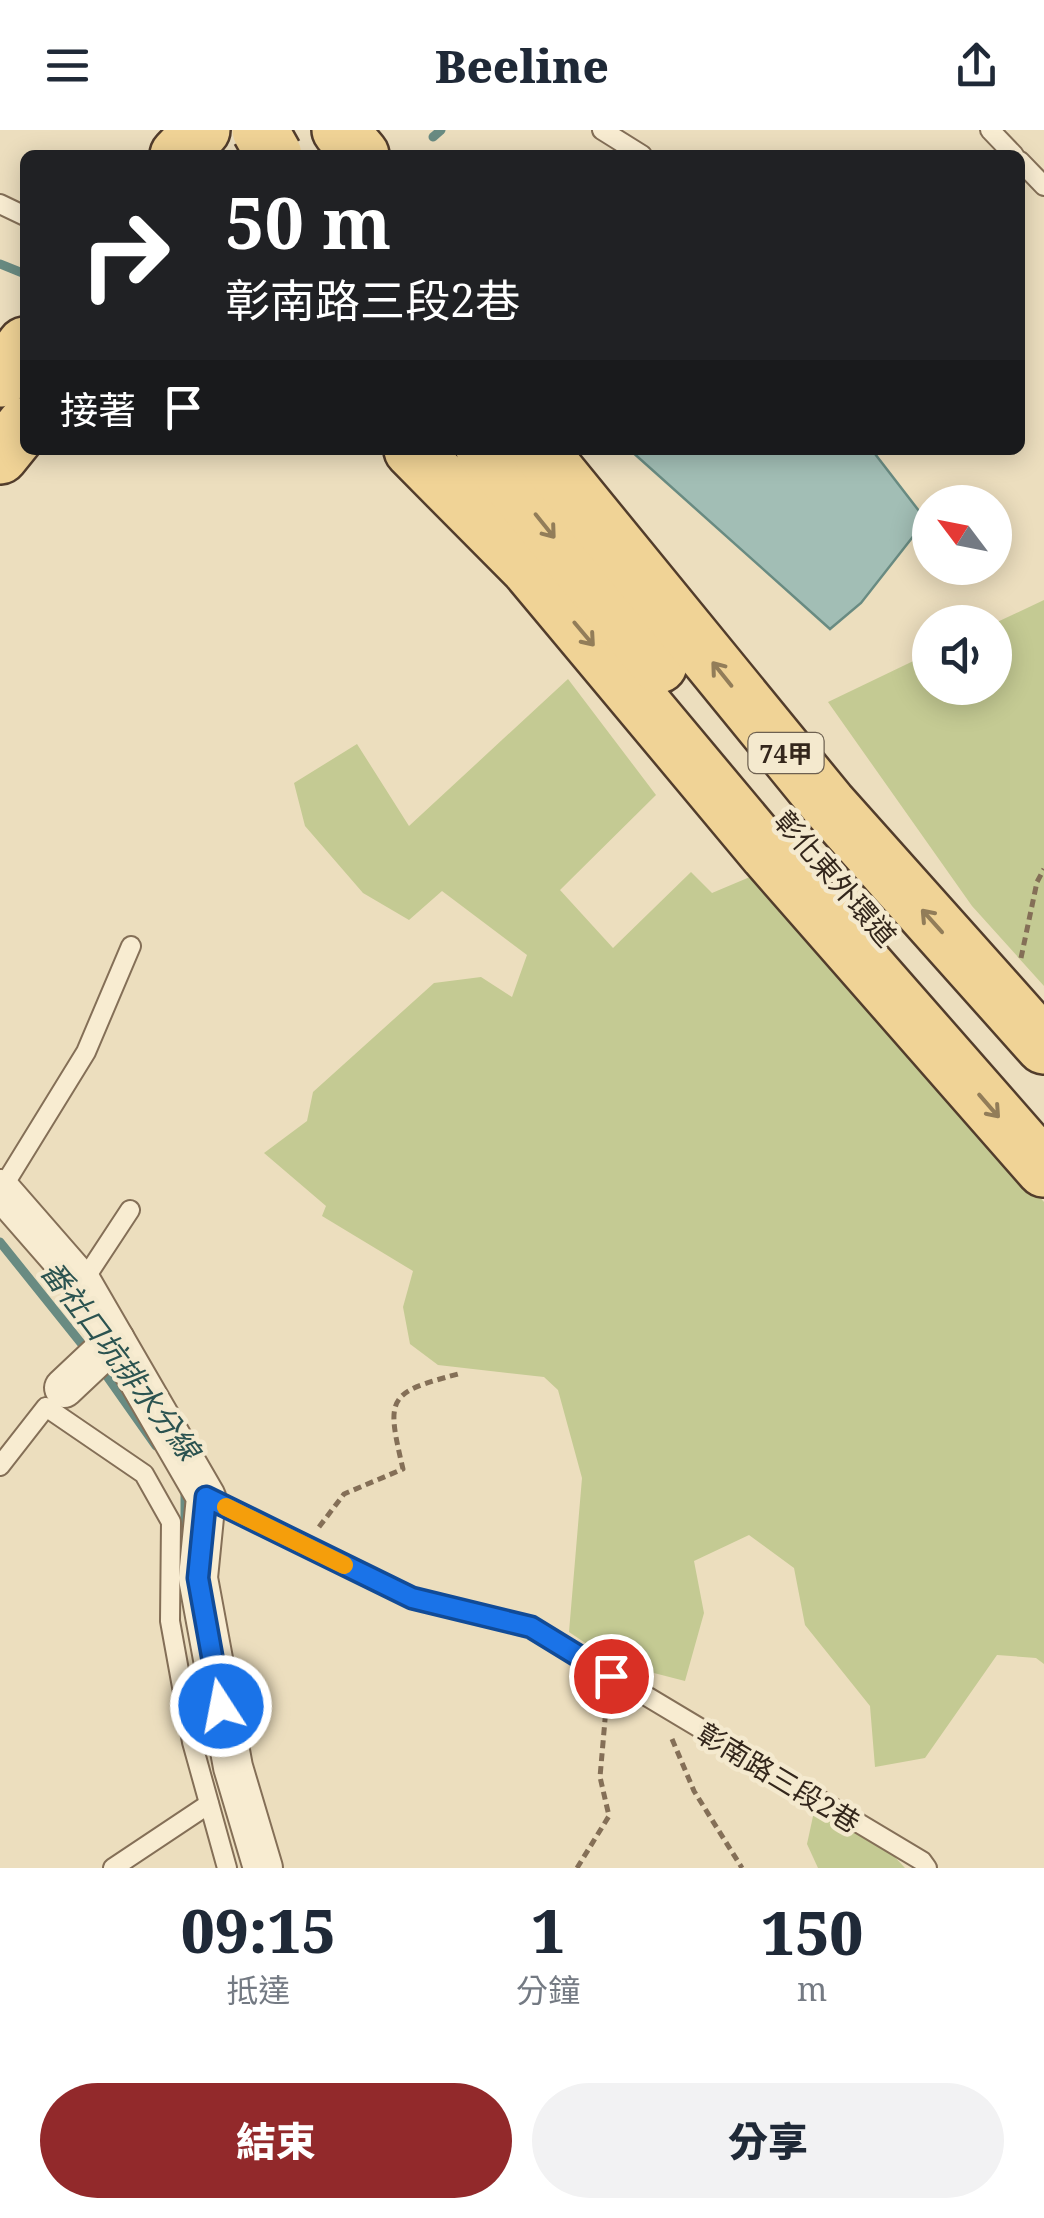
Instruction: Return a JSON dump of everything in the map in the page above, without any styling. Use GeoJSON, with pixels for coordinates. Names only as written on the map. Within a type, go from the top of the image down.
{"type":"FeatureCollection","features":[{"type":"Feature","properties":{"kind":"main road"},"geometry":{"type":"LineString","coordinates":[[268,150],[288,130]]}},
{"type":"Feature","properties":{"kind":"main road"},"geometry":{"type":"LineString","coordinates":[[340,130],[357,150]]}},
{"type":"Feature","properties":{"kind":"main road"},"geometry":{"type":"LineString","coordinates":[[0,378],[20,352]]}},
{"type":"Feature","properties":{"kind":"main road"},"geometry":{"type":"LineString","coordinates":[[0,456],[20,431]]}},
{"type":"Feature","properties":{"kind":"main road","name":"74甲"},"geometry":{"type":"LineString","coordinates":[[417,455],[529,568],[768,854],[1044,1169]]}},
{"type":"Feature","properties":{"kind":"main road","name":"彰化東外環道"},"geometry":{"type":"LineString","coordinates":[[488,455],[796,833],[1044,1114]]}},
{"type":"Feature","properties":{"kind":"main road","name":"彰化東外環道"},"geometry":{"type":"LineString","coordinates":[[574,455],[828,804],[1044,1046]]}},
{"type":"Feature","properties":{"kind":"main road","name":"74甲"},"geometry":{"type":"LineString","coordinates":[[575,455],[1032,981]]}},
{"type":"Feature","properties":{"kind":"street"},"geometry":{"type":"LineString","coordinates":[[1,1190],[82,1283],[206,1497],[198,1578],[233,1767],[263,1868]]}},
{"type":"Feature","properties":{"kind":"street"},"geometry":{"type":"LineString","coordinates":[[55,1397],[115,1340]]}},
{"type":"Feature","properties":{"kind":"lane"},"geometry":{"type":"LineString","coordinates":[[602,130],[634,150]]}},
{"type":"Feature","properties":{"kind":"lane"},"geometry":{"type":"LineString","coordinates":[[990,130],[1009,150]]}},
{"type":"Feature","properties":{"kind":"lane"},"geometry":{"type":"LineString","coordinates":[[1025,166],[1044,186]]}},
{"type":"Feature","properties":{"kind":"lane"},"geometry":{"type":"LineString","coordinates":[[1,1190],[86,1052],[132,946]]}},
{"type":"Feature","properties":{"kind":"lane"},"geometry":{"type":"LineString","coordinates":[[82,1283],[130,1210]]}},
{"type":"Feature","properties":{"kind":"lane"},"geometry":{"type":"LineString","coordinates":[[0,1466],[55,1397],[144,1474],[171,1522],[170,1622],[192,1742],[227,1868]]}},
{"type":"Feature","properties":{"kind":"lane","name":"彰南路三段2巷"},"geometry":{"type":"LineString","coordinates":[[206,1497],[412,1598],[531,1627],[922,1861],[926,1868]]}},
{"type":"Feature","properties":{"kind":"lane"},"geometry":{"type":"LineString","coordinates":[[113,1868],[210,1804]]}},
{"type":"Feature","properties":{"kind":"path"},"geometry":{"type":"LineString","coordinates":[[1032,981],[1038,882],[1044,869]]}},
{"type":"Feature","properties":{"kind":"path"},"geometry":{"type":"LineString","coordinates":[[306,1546],[344,1494],[403,1468],[395,1435],[394,1406],[404,1391],[458,1374]]}},
{"type":"Feature","properties":{"kind":"path"},"geometry":{"type":"LineString","coordinates":[[577,1868],[610,1816],[600,1777],[602,1728],[611,1676]]}},
{"type":"Feature","properties":{"kind":"path"},"geometry":{"type":"LineString","coordinates":[[670,1712],[668,1730],[694,1790],[742,1868]]}},
{"type":"Feature","properties":{"kind":"green space"},"geometry":{"type":"Polygon","coordinates":[[[1044,600],[1044,986],[972,906],[828,702],[912,662],[912,705],[1012,705],[1012,615],[1044,600]]]}},
{"type":"Feature","properties":{"kind":"green space"},"geometry":{"type":"Polygon","coordinates":[[[568,679],[656,795],[560,890],[613,948],[691,872],[712,893],[757,874],[1044,1202],[1044,1664],[1036,1658],[997,1655],[925,1758],[875,1767],[870,1706],[805,1625],[794,1568],[749,1535],[694,1561],[704,1613],[685,1681],[615,1663],[569,1632],[582,1478],[558,1390],[544,1377],[438,1365],[410,1344],[403,1307],[413,1271],[322,1216],[326,1206],[264,1153],[307,1121],[313,1092],[434,983],[481,977],[512,997],[527,955],[442,891],[409,920],[363,893],[305,826],[294,783],[357,744],[409,826],[568,679]]]}},
{"type":"Feature","properties":{"kind":"green space"},"geometry":{"type":"Polygon","coordinates":[[[815,1807],[892,1854],[905,1868],[818,1868],[807,1844],[815,1807]]]}},
{"type":"Feature","properties":{"kind":"water"},"geometry":{"type":"Polygon","coordinates":[[[636,455],[876,455],[912,502],[912,538],[861,603],[830,629],[636,455]]]}},
{"type":"Feature","properties":{"kind":"waterway"},"geometry":{"type":"LineString","coordinates":[[433,137],[441,130]]}},
{"type":"Feature","properties":{"kind":"waterway"},"geometry":{"type":"LineString","coordinates":[[0,264],[20,272]]}},
{"type":"Feature","properties":{"kind":"waterway","name":"番社口坑排水分線"},"geometry":{"type":"LineString","coordinates":[[0,1242],[89,1353]]}},
{"type":"Feature","properties":{"kind":"waterway","name":"番社口坑排水分線"},"geometry":{"type":"LineString","coordinates":[[99,1365],[156,1446]]}},
{"type":"Feature","properties":{"kind":"waterway","name":"番社口坑排水分線"},"geometry":{"type":"LineString","coordinates":[[185,1488],[185,1527]]}},
{"type":"Feature","properties":{"kind":"slow traffic"},"geometry":{"type":"LineString","coordinates":[[226,1507],[344,1565]]}},
{"type":"Feature","properties":{"kind":"route"},"geometry":{"type":"LineString","coordinates":[[221,1706],[198,1578],[206,1497],[412,1598],[531,1627],[611,1676]]}}]}
